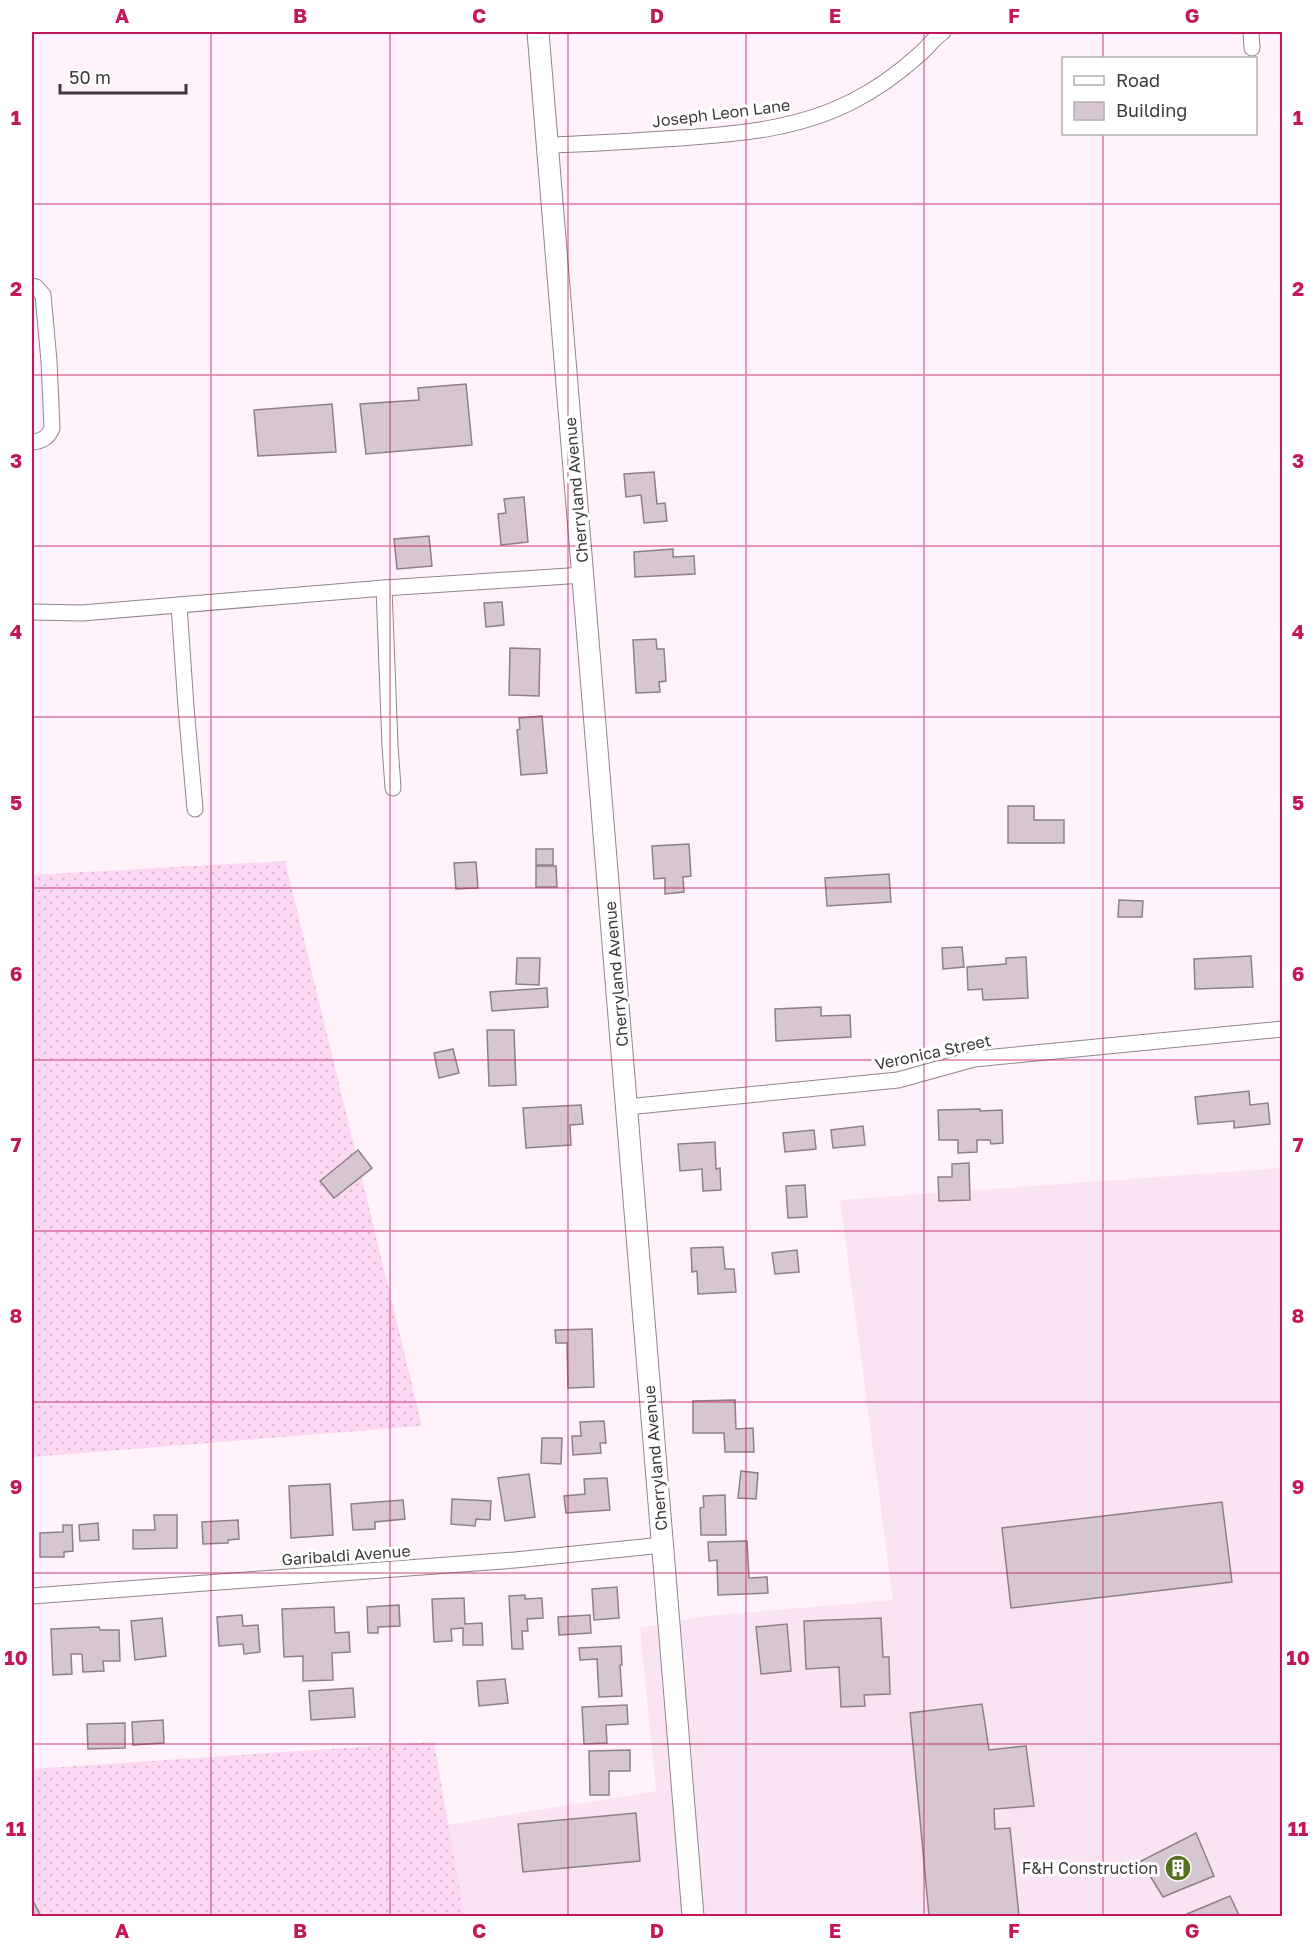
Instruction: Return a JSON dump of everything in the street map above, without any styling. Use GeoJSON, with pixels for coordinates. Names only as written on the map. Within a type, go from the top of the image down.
{"type":"FeatureCollection","features":[{"type":"Feature","properties":{"kind":"street","name":"Cherryland Avenue"},"geometry":{"type":"LineString","coordinates":[[538,32],[693,1917]]}},
{"type":"Feature","properties":{"kind":"street"},"geometry":{"type":"LineString","coordinates":[[1251,32],[1252,48]]}},
{"type":"Feature","properties":{"kind":"street","name":"Joseph Leon Lane"},"geometry":{"type":"LineString","coordinates":[[547,145],[606,144],[718,135],[779,127],[816,118],[853,101],[889,79],[921,53],[935,34]]}},
{"type":"Feature","properties":{"kind":"street"},"geometry":{"type":"LineString","coordinates":[[32,286],[43,295],[52,428],[49,435],[32,442]]}},
{"type":"Feature","properties":{"kind":"street"},"geometry":{"type":"LineString","coordinates":[[32,612],[82,613],[384,588],[583,575]]}},
{"type":"Feature","properties":{"kind":"street"},"geometry":{"type":"LineString","coordinates":[[384,588],[393,788]]}},
{"type":"Feature","properties":{"kind":"street"},"geometry":{"type":"LineString","coordinates":[[179,605],[195,809]]}},
{"type":"Feature","properties":{"kind":"street","name":"Veronica Street"},"geometry":{"type":"LineString","coordinates":[[627,1107],[898,1080],[974,1059],[1015,1054],[1282,1029]]}},
{"type":"Feature","properties":{"kind":"street","name":"Garibaldi Avenue"},"geometry":{"type":"LineString","coordinates":[[32,1596],[515,1560],[663,1545]]}},
{"type":"Feature","properties":{"kind":"shaded area"},"geometry":{"type":"Polygon","coordinates":[[[285,861],[422,1426],[32,1457],[32,875],[285,861]]]}},
{"type":"Feature","properties":{"kind":"shaded area"},"geometry":{"type":"Polygon","coordinates":[[[1282,1168],[1282,1916],[464,1916],[447,1825],[656,1791],[640,1628],[707,1616],[893,1600],[840,1200],[1282,1168]]]}},
{"type":"Feature","properties":{"kind":"shaded area"},"geometry":{"type":"Polygon","coordinates":[[[434,1742],[464,1916],[32,1916],[32,1769],[434,1742]]]}},
{"type":"Feature","properties":{"kind":"building"},"geometry":{"type":"Polygon","coordinates":[[[466,384],[472,445],[366,454],[360,404],[419,400],[418,388],[466,384]]]}},
{"type":"Feature","properties":{"kind":"building"},"geometry":{"type":"Polygon","coordinates":[[[332,404],[336,452],[258,456],[254,410],[332,404]]]}},
{"type":"Feature","properties":{"kind":"building"},"geometry":{"type":"Polygon","coordinates":[[[654,472],[657,504],[665,503],[667,521],[644,523],[641,495],[626,497],[624,474],[654,472]]]}},
{"type":"Feature","properties":{"kind":"building"},"geometry":{"type":"Polygon","coordinates":[[[524,497],[528,542],[501,545],[498,514],[506,513],[504,499],[524,497]]]}},
{"type":"Feature","properties":{"kind":"building"},"geometry":{"type":"Polygon","coordinates":[[[429,536],[432,566],[397,569],[394,539],[429,536]]]}},
{"type":"Feature","properties":{"kind":"building"},"geometry":{"type":"Polygon","coordinates":[[[673,549],[673,557],[694,556],[695,574],[635,577],[634,552],[673,549]]]}},
{"type":"Feature","properties":{"kind":"building"},"geometry":{"type":"Polygon","coordinates":[[[502,602],[504,625],[486,627],[484,603],[502,602]]]}},
{"type":"Feature","properties":{"kind":"building"},"geometry":{"type":"Polygon","coordinates":[[[656,639],[657,649],[664,649],[666,681],[659,682],[660,692],[636,693],[633,640],[656,639]]]}},
{"type":"Feature","properties":{"kind":"building"},"geometry":{"type":"Polygon","coordinates":[[[510,648],[540,649],[539,696],[509,695],[510,648]]]}},
{"type":"Feature","properties":{"kind":"building"},"geometry":{"type":"Polygon","coordinates":[[[542,716],[547,773],[521,775],[517,730],[520,729],[519,718],[542,716]]]}},
{"type":"Feature","properties":{"kind":"building"},"geometry":{"type":"Polygon","coordinates":[[[1008,806],[1034,806],[1034,820],[1064,820],[1064,843],[1008,843],[1008,806]]]}},
{"type":"Feature","properties":{"kind":"building"},"geometry":{"type":"Polygon","coordinates":[[[689,844],[691,876],[683,877],[684,892],[665,894],[665,878],[654,879],[652,846],[689,844]]]}},
{"type":"Feature","properties":{"kind":"building"},"geometry":{"type":"Polygon","coordinates":[[[536,849],[553,849],[553,865],[536,865],[536,849]]]}},
{"type":"Feature","properties":{"kind":"building"},"geometry":{"type":"Polygon","coordinates":[[[476,862],[478,888],[456,889],[454,863],[476,862]]]}},
{"type":"Feature","properties":{"kind":"building"},"geometry":{"type":"Polygon","coordinates":[[[536,866],[556,866],[557,887],[536,887],[536,866]]]}},
{"type":"Feature","properties":{"kind":"building"},"geometry":{"type":"Polygon","coordinates":[[[889,874],[891,902],[827,906],[825,878],[889,874]]]}},
{"type":"Feature","properties":{"kind":"building"},"geometry":{"type":"Polygon","coordinates":[[[1119,900],[1143,901],[1142,917],[1118,917],[1119,900]]]}},
{"type":"Feature","properties":{"kind":"building"},"geometry":{"type":"Polygon","coordinates":[[[962,947],[964,967],[943,969],[942,948],[962,947]]]}},
{"type":"Feature","properties":{"kind":"building"},"geometry":{"type":"Polygon","coordinates":[[[1251,956],[1253,987],[1195,989],[1194,959],[1251,956]]]}},
{"type":"Feature","properties":{"kind":"building"},"geometry":{"type":"Polygon","coordinates":[[[1026,957],[1028,998],[983,1000],[982,989],[968,990],[967,967],[1006,964],[1006,958],[1026,957]]]}},
{"type":"Feature","properties":{"kind":"building"},"geometry":{"type":"Polygon","coordinates":[[[517,958],[540,958],[539,985],[516,984],[517,958]]]}},
{"type":"Feature","properties":{"kind":"building"},"geometry":{"type":"Polygon","coordinates":[[[547,988],[548,1007],[492,1011],[490,992],[547,988]]]}},
{"type":"Feature","properties":{"kind":"building"},"geometry":{"type":"Polygon","coordinates":[[[821,1007],[821,1016],[850,1015],[851,1037],[776,1041],[775,1009],[821,1007]]]}},
{"type":"Feature","properties":{"kind":"building"},"geometry":{"type":"Polygon","coordinates":[[[487,1030],[514,1030],[516,1085],[489,1086],[487,1030]]]}},
{"type":"Feature","properties":{"kind":"building"},"geometry":{"type":"Polygon","coordinates":[[[453,1049],[459,1073],[439,1078],[434,1053],[453,1049]]]}},
{"type":"Feature","properties":{"kind":"building"},"geometry":{"type":"Polygon","coordinates":[[[1249,1091],[1250,1105],[1268,1103],[1270,1124],[1234,1128],[1234,1121],[1198,1124],[1195,1097],[1249,1091]]]}},
{"type":"Feature","properties":{"kind":"building"},"geometry":{"type":"Polygon","coordinates":[[[581,1105],[583,1124],[570,1125],[571,1145],[526,1148],[523,1108],[581,1105]]]}},
{"type":"Feature","properties":{"kind":"building"},"geometry":{"type":"Polygon","coordinates":[[[980,1109],[980,1111],[1002,1110],[1003,1143],[991,1144],[990,1140],[977,1140],[977,1152],[958,1153],[958,1140],[939,1140],[938,1110],[980,1109]]]}},
{"type":"Feature","properties":{"kind":"building"},"geometry":{"type":"Polygon","coordinates":[[[863,1126],[865,1145],[833,1148],[831,1130],[863,1126]]]}},
{"type":"Feature","properties":{"kind":"building"},"geometry":{"type":"Polygon","coordinates":[[[814,1130],[816,1149],[785,1152],[783,1133],[814,1130]]]}},
{"type":"Feature","properties":{"kind":"building"},"geometry":{"type":"Polygon","coordinates":[[[715,1142],[716,1169],[720,1168],[721,1190],[703,1191],[702,1169],[680,1171],[678,1144],[715,1142]]]}},
{"type":"Feature","properties":{"kind":"building"},"geometry":{"type":"Polygon","coordinates":[[[358,1150],[372,1168],[334,1198],[320,1181],[358,1150]]]}},
{"type":"Feature","properties":{"kind":"building"},"geometry":{"type":"Polygon","coordinates":[[[969,1163],[970,1200],[939,1201],[938,1177],[952,1177],[952,1164],[969,1163]]]}},
{"type":"Feature","properties":{"kind":"building"},"geometry":{"type":"Polygon","coordinates":[[[805,1185],[807,1217],[788,1218],[786,1186],[805,1185]]]}},
{"type":"Feature","properties":{"kind":"building"},"geometry":{"type":"Polygon","coordinates":[[[723,1247],[725,1269],[734,1269],[736,1292],[698,1294],[697,1271],[692,1272],[691,1248],[723,1247]]]}},
{"type":"Feature","properties":{"kind":"building"},"geometry":{"type":"Polygon","coordinates":[[[797,1250],[799,1272],[775,1274],[772,1253],[797,1250]]]}},
{"type":"Feature","properties":{"kind":"building"},"geometry":{"type":"Polygon","coordinates":[[[592,1329],[594,1387],[568,1388],[567,1343],[556,1343],[555,1330],[592,1329]]]}},
{"type":"Feature","properties":{"kind":"building"},"geometry":{"type":"Polygon","coordinates":[[[735,1400],[736,1429],[753,1428],[754,1452],[725,1452],[724,1433],[693,1433],[693,1401],[735,1400]]]}},
{"type":"Feature","properties":{"kind":"building"},"geometry":{"type":"Polygon","coordinates":[[[604,1421],[606,1443],[600,1443],[601,1453],[573,1455],[572,1436],[581,1436],[580,1422],[604,1421]]]}},
{"type":"Feature","properties":{"kind":"building"},"geometry":{"type":"Polygon","coordinates":[[[542,1438],[562,1438],[561,1464],[541,1463],[542,1438]]]}},
{"type":"Feature","properties":{"kind":"building"},"geometry":{"type":"Polygon","coordinates":[[[741,1471],[758,1473],[756,1499],[738,1498],[741,1471]]]}},
{"type":"Feature","properties":{"kind":"building"},"geometry":{"type":"Polygon","coordinates":[[[529,1474],[535,1517],[505,1521],[498,1478],[529,1474]]]}},
{"type":"Feature","properties":{"kind":"building"},"geometry":{"type":"Polygon","coordinates":[[[607,1478],[610,1510],[566,1513],[564,1496],[585,1494],[584,1479],[607,1478]]]}},
{"type":"Feature","properties":{"kind":"building"},"geometry":{"type":"Polygon","coordinates":[[[330,1484],[333,1535],[291,1538],[289,1486],[330,1484]]]}},
{"type":"Feature","properties":{"kind":"building"},"geometry":{"type":"Polygon","coordinates":[[[725,1495],[726,1535],[701,1535],[700,1508],[704,1507],[703,1496],[725,1495]]]}},
{"type":"Feature","properties":{"kind":"building"},"geometry":{"type":"Polygon","coordinates":[[[452,1499],[491,1501],[490,1520],[476,1519],[475,1526],[451,1524],[452,1499]]]}},
{"type":"Feature","properties":{"kind":"building"},"geometry":{"type":"Polygon","coordinates":[[[403,1500],[405,1519],[375,1522],[375,1529],[353,1530],[351,1504],[403,1500]]]}},
{"type":"Feature","properties":{"kind":"building"},"geometry":{"type":"Polygon","coordinates":[[[1222,1502],[1232,1582],[1011,1608],[1002,1528],[1222,1502]]]}},
{"type":"Feature","properties":{"kind":"building"},"geometry":{"type":"Polygon","coordinates":[[[154,1515],[177,1515],[177,1548],[133,1549],[133,1530],[155,1530],[154,1515]]]}},
{"type":"Feature","properties":{"kind":"building"},"geometry":{"type":"Polygon","coordinates":[[[238,1520],[239,1539],[228,1540],[228,1543],[203,1544],[202,1522],[238,1520]]]}},
{"type":"Feature","properties":{"kind":"building"},"geometry":{"type":"Polygon","coordinates":[[[98,1523],[99,1540],[80,1541],[79,1525],[98,1523]]]}},
{"type":"Feature","properties":{"kind":"building"},"geometry":{"type":"Polygon","coordinates":[[[63,1525],[72,1525],[73,1551],[64,1552],[64,1557],[40,1557],[40,1533],[63,1532],[63,1525]]]}},
{"type":"Feature","properties":{"kind":"building"},"geometry":{"type":"Polygon","coordinates":[[[747,1541],[749,1578],[767,1577],[768,1593],[718,1595],[717,1560],[709,1561],[708,1542],[747,1541]]]}},
{"type":"Feature","properties":{"kind":"building"},"geometry":{"type":"Polygon","coordinates":[[[617,1587],[619,1618],[594,1620],[592,1589],[617,1587]]]}},
{"type":"Feature","properties":{"kind":"building"},"geometry":{"type":"Polygon","coordinates":[[[525,1595],[525,1599],[542,1598],[543,1618],[527,1619],[528,1631],[522,1631],[523,1649],[512,1649],[509,1596],[525,1595]]]}},
{"type":"Feature","properties":{"kind":"building"},"geometry":{"type":"Polygon","coordinates":[[[464,1598],[465,1624],[482,1623],[483,1645],[463,1645],[463,1628],[451,1629],[452,1641],[434,1642],[432,1599],[464,1598]]]}},
{"type":"Feature","properties":{"kind":"building"},"geometry":{"type":"Polygon","coordinates":[[[399,1605],[400,1626],[378,1627],[378,1633],[368,1633],[367,1607],[399,1605]]]}},
{"type":"Feature","properties":{"kind":"building"},"geometry":{"type":"Polygon","coordinates":[[[334,1607],[335,1633],[349,1632],[350,1652],[332,1653],[333,1680],[303,1681],[303,1656],[284,1657],[282,1609],[334,1607]]]}},
{"type":"Feature","properties":{"kind":"building"},"geometry":{"type":"Polygon","coordinates":[[[242,1615],[243,1626],[258,1625],[260,1652],[244,1654],[243,1644],[219,1646],[217,1617],[242,1615]]]}},
{"type":"Feature","properties":{"kind":"building"},"geometry":{"type":"Polygon","coordinates":[[[590,1615],[591,1633],[559,1635],[558,1617],[590,1615]]]}},
{"type":"Feature","properties":{"kind":"building"},"geometry":{"type":"Polygon","coordinates":[[[162,1618],[166,1656],[135,1660],[131,1621],[162,1618]]]}},
{"type":"Feature","properties":{"kind":"building"},"geometry":{"type":"Polygon","coordinates":[[[881,1618],[883,1657],[889,1657],[890,1694],[864,1695],[865,1706],[841,1707],[839,1667],[806,1669],[804,1621],[881,1618]]]}},
{"type":"Feature","properties":{"kind":"building"},"geometry":{"type":"Polygon","coordinates":[[[787,1624],[791,1671],[761,1674],[756,1627],[787,1624]]]}},
{"type":"Feature","properties":{"kind":"building"},"geometry":{"type":"Polygon","coordinates":[[[99,1627],[100,1630],[119,1630],[120,1661],[103,1661],[104,1671],[83,1672],[82,1654],[71,1654],[72,1674],[53,1675],[51,1629],[99,1627]]]}},
{"type":"Feature","properties":{"kind":"building"},"geometry":{"type":"Polygon","coordinates":[[[621,1646],[622,1696],[599,1697],[597,1659],[580,1660],[579,1648],[621,1646]]]}},
{"type":"Feature","properties":{"kind":"building"},"geometry":{"type":"Polygon","coordinates":[[[505,1679],[508,1703],[479,1706],[477,1681],[505,1679]]]}},
{"type":"Feature","properties":{"kind":"building"},"geometry":{"type":"Polygon","coordinates":[[[353,1688],[355,1717],[311,1720],[309,1691],[353,1688]]]}},
{"type":"Feature","properties":{"kind":"building"},"geometry":{"type":"Polygon","coordinates":[[[982,1704],[989,1750],[1026,1746],[1034,1806],[994,1809],[995,1829],[1010,1828],[1019,1916],[929,1916],[910,1713],[982,1704]]]}},
{"type":"Feature","properties":{"kind":"building"},"geometry":{"type":"Polygon","coordinates":[[[627,1705],[628,1724],[606,1725],[607,1743],[584,1744],[582,1707],[627,1705]]]}},
{"type":"Feature","properties":{"kind":"building"},"geometry":{"type":"Polygon","coordinates":[[[163,1720],[164,1743],[133,1745],[132,1722],[163,1720]]]}},
{"type":"Feature","properties":{"kind":"building"},"geometry":{"type":"Polygon","coordinates":[[[125,1723],[125,1748],[88,1749],[87,1724],[125,1723]]]}},
{"type":"Feature","properties":{"kind":"building"},"geometry":{"type":"Polygon","coordinates":[[[630,1750],[630,1771],[609,1771],[609,1795],[590,1795],[589,1751],[630,1750]]]}},
{"type":"Feature","properties":{"kind":"building"},"geometry":{"type":"Polygon","coordinates":[[[636,1813],[640,1861],[523,1872],[518,1824],[636,1813]]]}},
{"type":"Feature","properties":{"kind":"building","name":"F&H Construction"},"geometry":{"type":"Polygon","coordinates":[[[1196,1833],[1214,1876],[1163,1897],[1141,1861],[1196,1833]]]}},
{"type":"Feature","properties":{"kind":"building"},"geometry":{"type":"Polygon","coordinates":[[[1230,1896],[1239,1915],[1182,1916],[1230,1896]]]}},
{"type":"Feature","properties":{"kind":"building"},"geometry":{"type":"Polygon","coordinates":[[[32,1899],[41,1916],[32,1916],[32,1899]]]}},
{"type":"Feature","properties":{"kind":"place","name":"F&H Construction"},"geometry":{"type":"Point","coordinates":[1178,1868]}}]}
